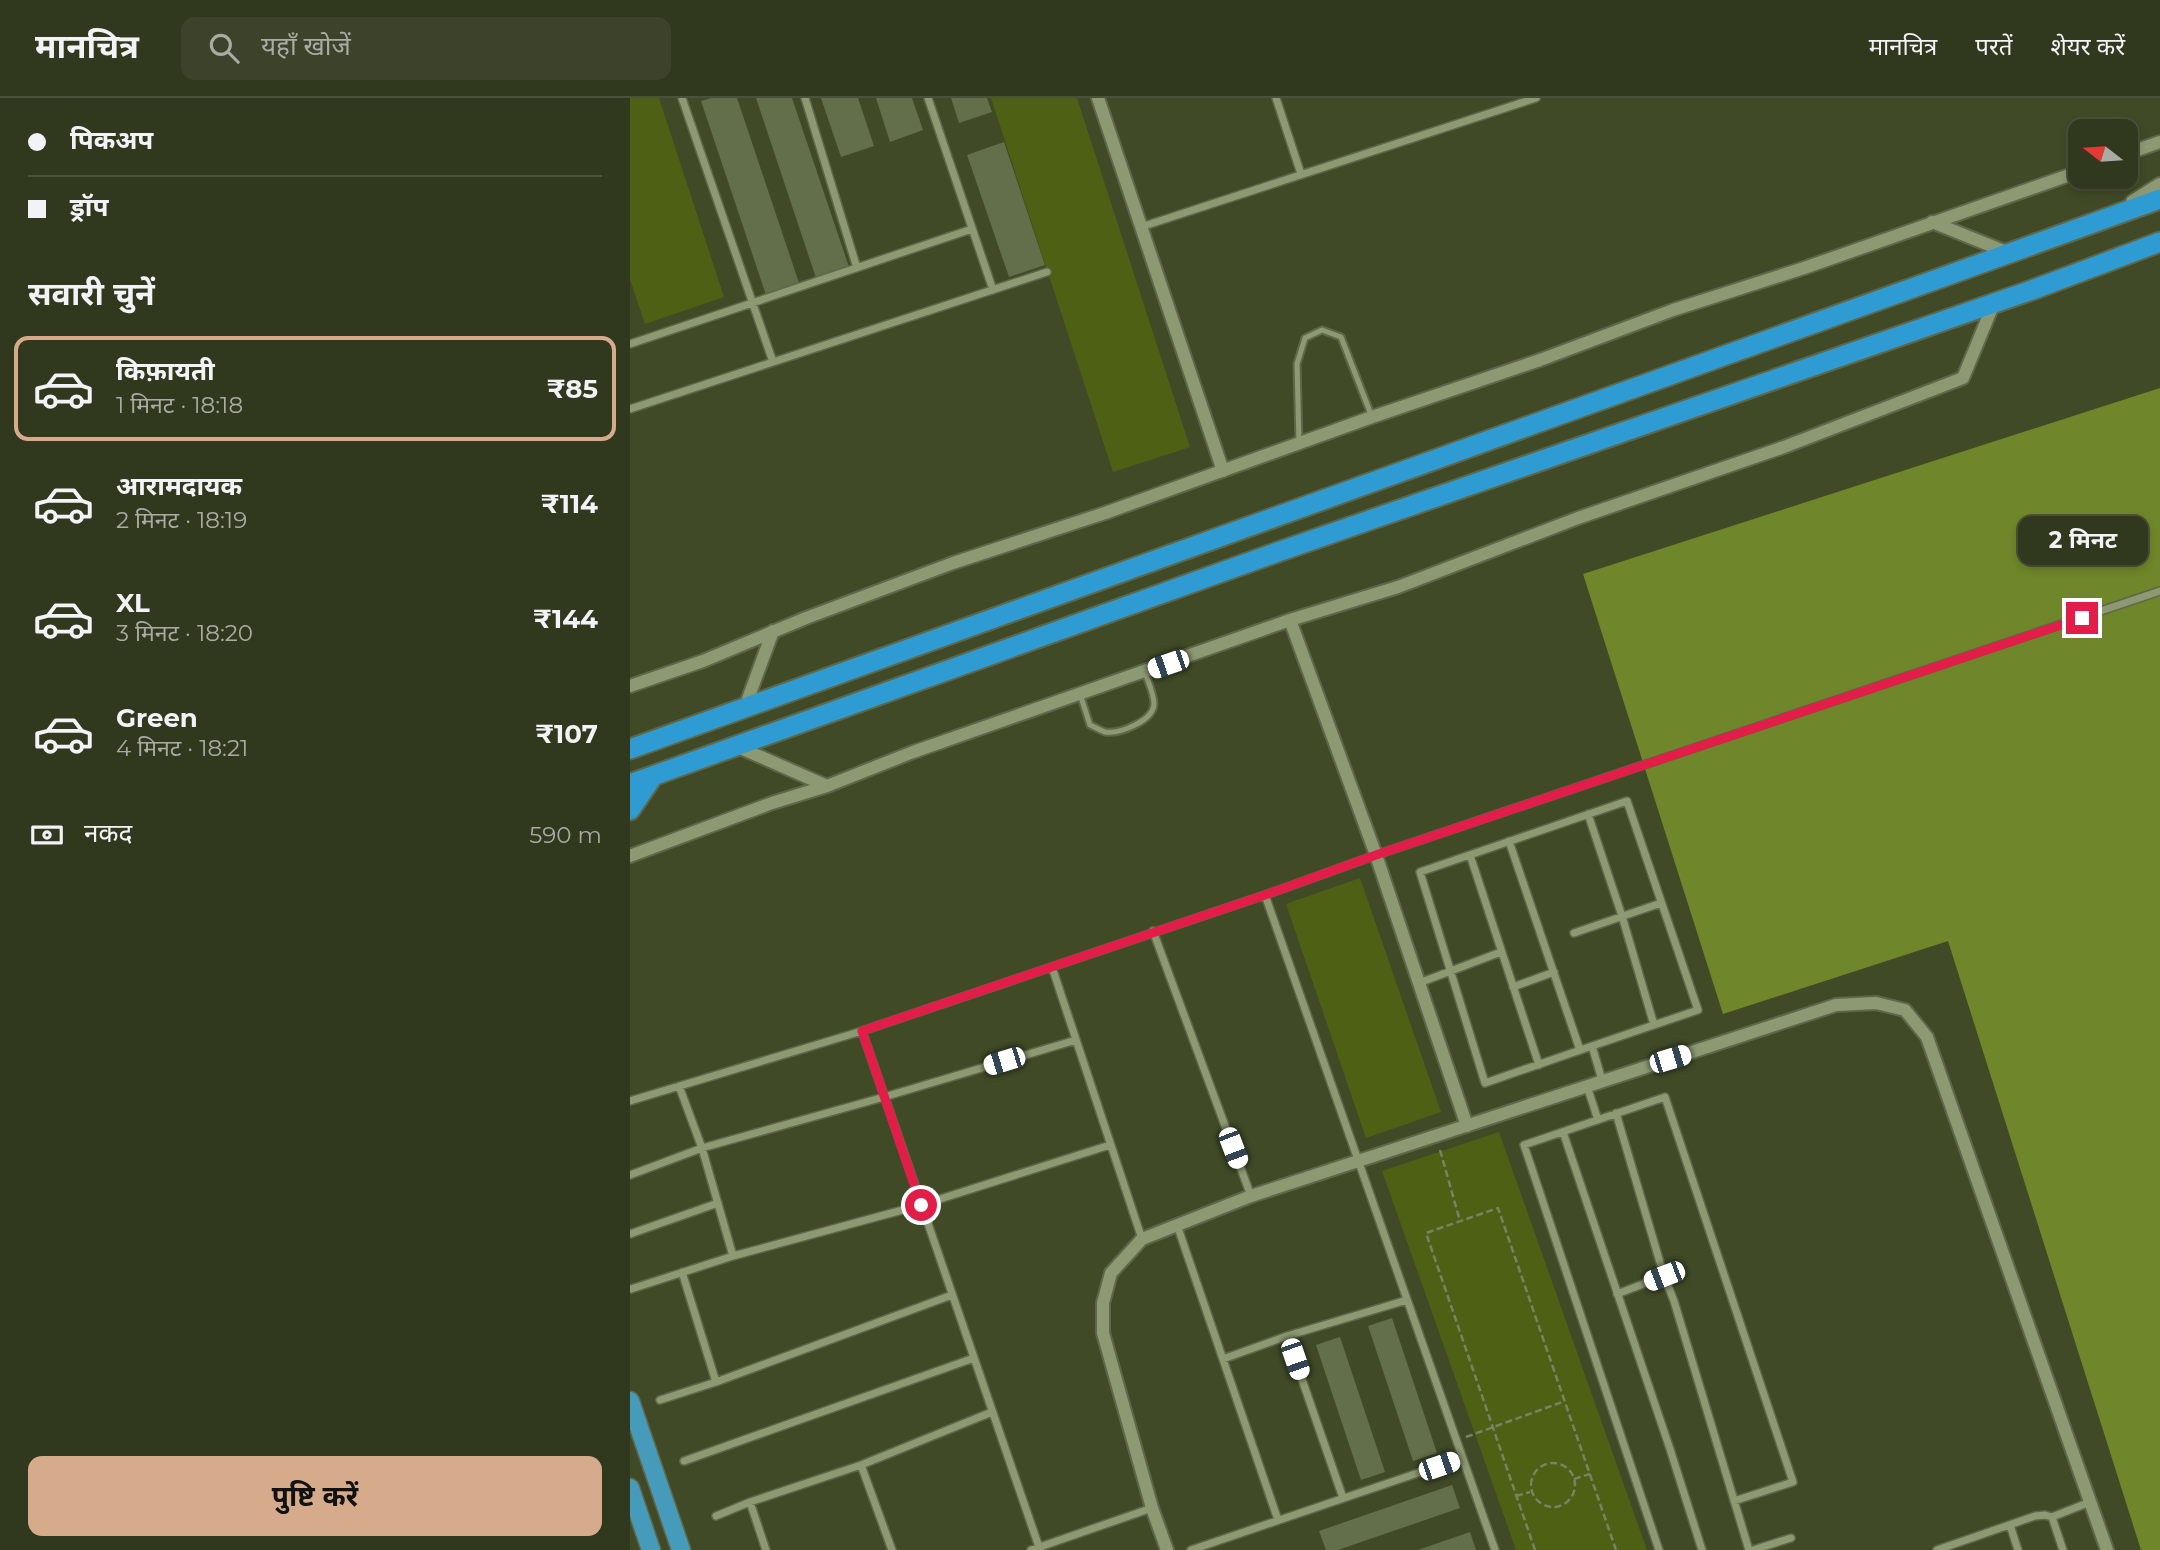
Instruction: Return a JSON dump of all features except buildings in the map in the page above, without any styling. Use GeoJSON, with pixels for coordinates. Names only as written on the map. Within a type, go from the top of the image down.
{"type":"FeatureCollection","features":[{"type":"Feature","properties":{"kind":"highway"},"geometry":{"type":"LineString","coordinates":[[630,749],[2160,199]]}},
{"type":"Feature","properties":{"kind":"highway"},"geometry":{"type":"LineString","coordinates":[[630,784],[1250,562],[1994,303],[2160,242]]}},
{"type":"Feature","properties":{"kind":"highway"},"geometry":{"type":"LineString","coordinates":[[630,810],[653,776]]}},
{"type":"Feature","properties":{"kind":"main road"},"geometry":{"type":"LineString","coordinates":[[2108,218],[2160,185]]}},
{"type":"Feature","properties":{"kind":"main road"},"geometry":{"type":"LineString","coordinates":[[2122,257],[2160,253]]}},
{"type":"Feature","properties":{"kind":"main road"},"geometry":{"type":"LineString","coordinates":[[630,1401],[681,1550]]}},
{"type":"Feature","properties":{"kind":"main road"},"geometry":{"type":"LineString","coordinates":[[630,1488],[651,1550]]}},
{"type":"Feature","properties":{"kind":"street"},"geometry":{"type":"LineString","coordinates":[[682,98],[773,362]]}},
{"type":"Feature","properties":{"kind":"street"},"geometry":{"type":"LineString","coordinates":[[805,98],[857,268]]}},
{"type":"Feature","properties":{"kind":"street"},"geometry":{"type":"LineString","coordinates":[[928,98],[993,290]]}},
{"type":"Feature","properties":{"kind":"street"},"geometry":{"type":"LineString","coordinates":[[1098,98],[1223,471]]}},
{"type":"Feature","properties":{"kind":"street"},"geometry":{"type":"LineString","coordinates":[[1276,98],[1301,174]]}},
{"type":"Feature","properties":{"kind":"street"},"geometry":{"type":"LineString","coordinates":[[1141,227],[1536,98]]}},
{"type":"Feature","properties":{"kind":"street"},"geometry":{"type":"LineString","coordinates":[[2138,150],[2160,142]]}},
{"type":"Feature","properties":{"kind":"street"},"geometry":{"type":"LineString","coordinates":[[630,685],[703,661],[773,631],[953,563],[1093,517],[1540,360],[1672,310],[1804,268],[2068,175]]}},
{"type":"Feature","properties":{"kind":"street"},"geometry":{"type":"LineString","coordinates":[[1932,222],[2009,253]]}},
{"type":"Feature","properties":{"kind":"street"},"geometry":{"type":"LineString","coordinates":[[630,344],[972,229]]}},
{"type":"Feature","properties":{"kind":"street"},"geometry":{"type":"LineString","coordinates":[[630,408],[1046,272]]}},
{"type":"Feature","properties":{"kind":"street"},"geometry":{"type":"LineString","coordinates":[[630,856],[772,803],[827,786],[913,752],[1290,620],[1398,587],[1578,518],[1784,447],[1963,379],[1994,303]]}},
{"type":"Feature","properties":{"kind":"street"},"geometry":{"type":"LineString","coordinates":[[630,1101],[862,1031],[2160,591]]}},
{"type":"Feature","properties":{"kind":"street"},"geometry":{"type":"LineString","coordinates":[[1290,620],[1376,855],[1467,1126]]}},
{"type":"Feature","properties":{"kind":"street"},"geometry":{"type":"LineString","coordinates":[[745,707],[773,631]]}},
{"type":"Feature","properties":{"kind":"street"},"geometry":{"type":"LineString","coordinates":[[736,746],[827,786]]}},
{"type":"Feature","properties":{"kind":"street"},"geometry":{"type":"LineString","coordinates":[[1627,801],[1698,1010],[1485,1083],[1420,872],[1509,841],[1627,801]]}},
{"type":"Feature","properties":{"kind":"street"},"geometry":{"type":"LineString","coordinates":[[1588,814],[1654,1025]]}},
{"type":"Feature","properties":{"kind":"street"},"geometry":{"type":"LineString","coordinates":[[1509,841],[1580,1050]]}},
{"type":"Feature","properties":{"kind":"street"},"geometry":{"type":"LineString","coordinates":[[1469,855],[1539,1065]]}},
{"type":"Feature","properties":{"kind":"street"},"geometry":{"type":"LineString","coordinates":[[1265,895],[1495,1550]]}},
{"type":"Feature","properties":{"kind":"street"},"geometry":{"type":"LineString","coordinates":[[1574,933],[1661,903]]}},
{"type":"Feature","properties":{"kind":"street"},"geometry":{"type":"LineString","coordinates":[[1153,931],[1251,1196]]}},
{"type":"Feature","properties":{"kind":"street"},"geometry":{"type":"LineString","coordinates":[[1419,983],[1501,952]]}},
{"type":"Feature","properties":{"kind":"street"},"geometry":{"type":"LineString","coordinates":[[1052,967],[1142,1239]]}},
{"type":"Feature","properties":{"kind":"street"},"geometry":{"type":"LineString","coordinates":[[1513,987],[1553,972]]}},
{"type":"Feature","properties":{"kind":"street"},"geometry":{"type":"LineString","coordinates":[[1167,1550],[1152,1508],[1104,1333],[1103,1303],[1111,1273],[1142,1239],[1251,1196],[1602,1080],[1836,1005],[1876,1003],[1905,1010],[1927,1037],[2107,1550]]}},
{"type":"Feature","properties":{"kind":"street"},"geometry":{"type":"LineString","coordinates":[[862,1031],[1036,1549],[1152,1508]]}},
{"type":"Feature","properties":{"kind":"street"},"geometry":{"type":"LineString","coordinates":[[630,1175],[702,1148],[1076,1040]]}},
{"type":"Feature","properties":{"kind":"street"},"geometry":{"type":"LineString","coordinates":[[1592,1046],[1602,1080]]}},
{"type":"Feature","properties":{"kind":"street"},"geometry":{"type":"LineString","coordinates":[[679,1086],[702,1148],[733,1256]]}},
{"type":"Feature","properties":{"kind":"street"},"geometry":{"type":"LineString","coordinates":[[1587,1086],[1598,1120]]}},
{"type":"Feature","properties":{"kind":"street"},"geometry":{"type":"LineString","coordinates":[[1659,1550],[1524,1145],[1665,1097],[1793,1482],[1734,1501]]}},
{"type":"Feature","properties":{"kind":"street"},"geometry":{"type":"LineString","coordinates":[[1616,1113],[1664,1276],[1751,1550],[1791,1538]]}},
{"type":"Feature","properties":{"kind":"street"},"geometry":{"type":"LineString","coordinates":[[1563,1132],[1702,1550]]}},
{"type":"Feature","properties":{"kind":"street"},"geometry":{"type":"LineString","coordinates":[[631,1289],[733,1256],[921,1205],[1110,1144]]}},
{"type":"Feature","properties":{"kind":"street"},"geometry":{"type":"LineString","coordinates":[[630,1234],[718,1203]]}},
{"type":"Feature","properties":{"kind":"street"},"geometry":{"type":"LineString","coordinates":[[1177,1224],[1278,1520]]}},
{"type":"Feature","properties":{"kind":"street"},"geometry":{"type":"LineString","coordinates":[[682,1272],[716,1382]]}},
{"type":"Feature","properties":{"kind":"street"},"geometry":{"type":"LineString","coordinates":[[1617,1294],[1664,1276]]}},
{"type":"Feature","properties":{"kind":"street"},"geometry":{"type":"LineString","coordinates":[[660,1400],[952,1295]]}},
{"type":"Feature","properties":{"kind":"street"},"geometry":{"type":"LineString","coordinates":[[1223,1359],[1287,1336],[1407,1300]]}},
{"type":"Feature","properties":{"kind":"street"},"geometry":{"type":"LineString","coordinates":[[1287,1336],[1343,1498]]}},
{"type":"Feature","properties":{"kind":"street"},"geometry":{"type":"LineString","coordinates":[[684,1461],[974,1358]]}},
{"type":"Feature","properties":{"kind":"street"},"geometry":{"type":"LineString","coordinates":[[716,1516],[861,1465],[992,1412]]}},
{"type":"Feature","properties":{"kind":"street"},"geometry":{"type":"LineString","coordinates":[[1191,1550],[1462,1458]]}},
{"type":"Feature","properties":{"kind":"street"},"geometry":{"type":"LineString","coordinates":[[861,1465],[892,1550]]}},
{"type":"Feature","properties":{"kind":"street"},"geometry":{"type":"LineString","coordinates":[[750,1502],[766,1550]]}},
{"type":"Feature","properties":{"kind":"street"},"geometry":{"type":"LineString","coordinates":[[1937,1550],[1959,1546],[2035,1516],[2052,1517],[2090,1502]]}},
{"type":"Feature","properties":{"kind":"street"},"geometry":{"type":"LineString","coordinates":[[2052,1517],[2063,1550]]}},
{"type":"Feature","properties":{"kind":"street"},"geometry":{"type":"LineString","coordinates":[[2010,1525],[2018,1550]]}},
{"type":"Feature","properties":{"kind":"lane"},"geometry":{"type":"LineString","coordinates":[[1299,443],[1297,364],[1306,338],[1322,330],[1341,337],[1372,417]]}},
{"type":"Feature","properties":{"kind":"lane"},"geometry":{"type":"LineString","coordinates":[[1080,694],[1090,725],[1105,732],[1121,730],[1142,722],[1151,714],[1154,704],[1145,672]]}},
{"type":"Feature","properties":{"kind":"path"},"geometry":{"type":"LineString","coordinates":[[1436,1136],[1460,1221]]}},
{"type":"Feature","properties":{"kind":"path"},"geometry":{"type":"LineString","coordinates":[[1535,1550],[1426,1233],[1498,1208],[1616,1550]]}},
{"type":"Feature","properties":{"kind":"path"},"geometry":{"type":"LineString","coordinates":[[1457,1440],[1566,1401]]}},
{"type":"Feature","properties":{"kind":"path"},"geometry":{"type":"LineString","coordinates":[[1546,1463],[1562,1464],[1569,1468],[1574,1479],[1573,1496],[1563,1505],[1542,1505],[1532,1491],[1531,1479],[1534,1472],[1546,1463]]}},
{"type":"Feature","properties":{"kind":"path"},"geometry":{"type":"LineString","coordinates":[[1574,1479],[1590,1474]]}},
{"type":"Feature","properties":{"kind":"path"},"geometry":{"type":"LineString","coordinates":[[1516,1496],[1532,1491]]}},
{"type":"Feature","properties":{"kind":"green space"},"geometry":{"type":"Polygon","coordinates":[[[630,98],[659,98],[724,297],[645,324],[630,279],[630,98]]]}},
{"type":"Feature","properties":{"kind":"green space"},"geometry":{"type":"Polygon","coordinates":[[[991,98],[1077,98],[1190,447],[1113,472],[991,98]]]}},
{"type":"Feature","properties":{"kind":"green space"},"geometry":{"type":"Polygon","coordinates":[[[2160,388],[2160,1550],[2141,1550],[1948,941],[1723,1014],[1583,574],[2160,388]]]}},
{"type":"Feature","properties":{"kind":"green space"},"geometry":{"type":"Polygon","coordinates":[[[1360,878],[1441,1112],[1366,1138],[1286,904],[1360,878]]]}},
{"type":"Feature","properties":{"kind":"green space"},"geometry":{"type":"Polygon","coordinates":[[[1499,1132],[1647,1550],[1516,1550],[1382,1171],[1499,1132]]]}},
{"type":"Feature","properties":{"kind":"route"},"geometry":{"type":"LineString","coordinates":[[921,1205],[862,1031],[2082,618]]}}]}
